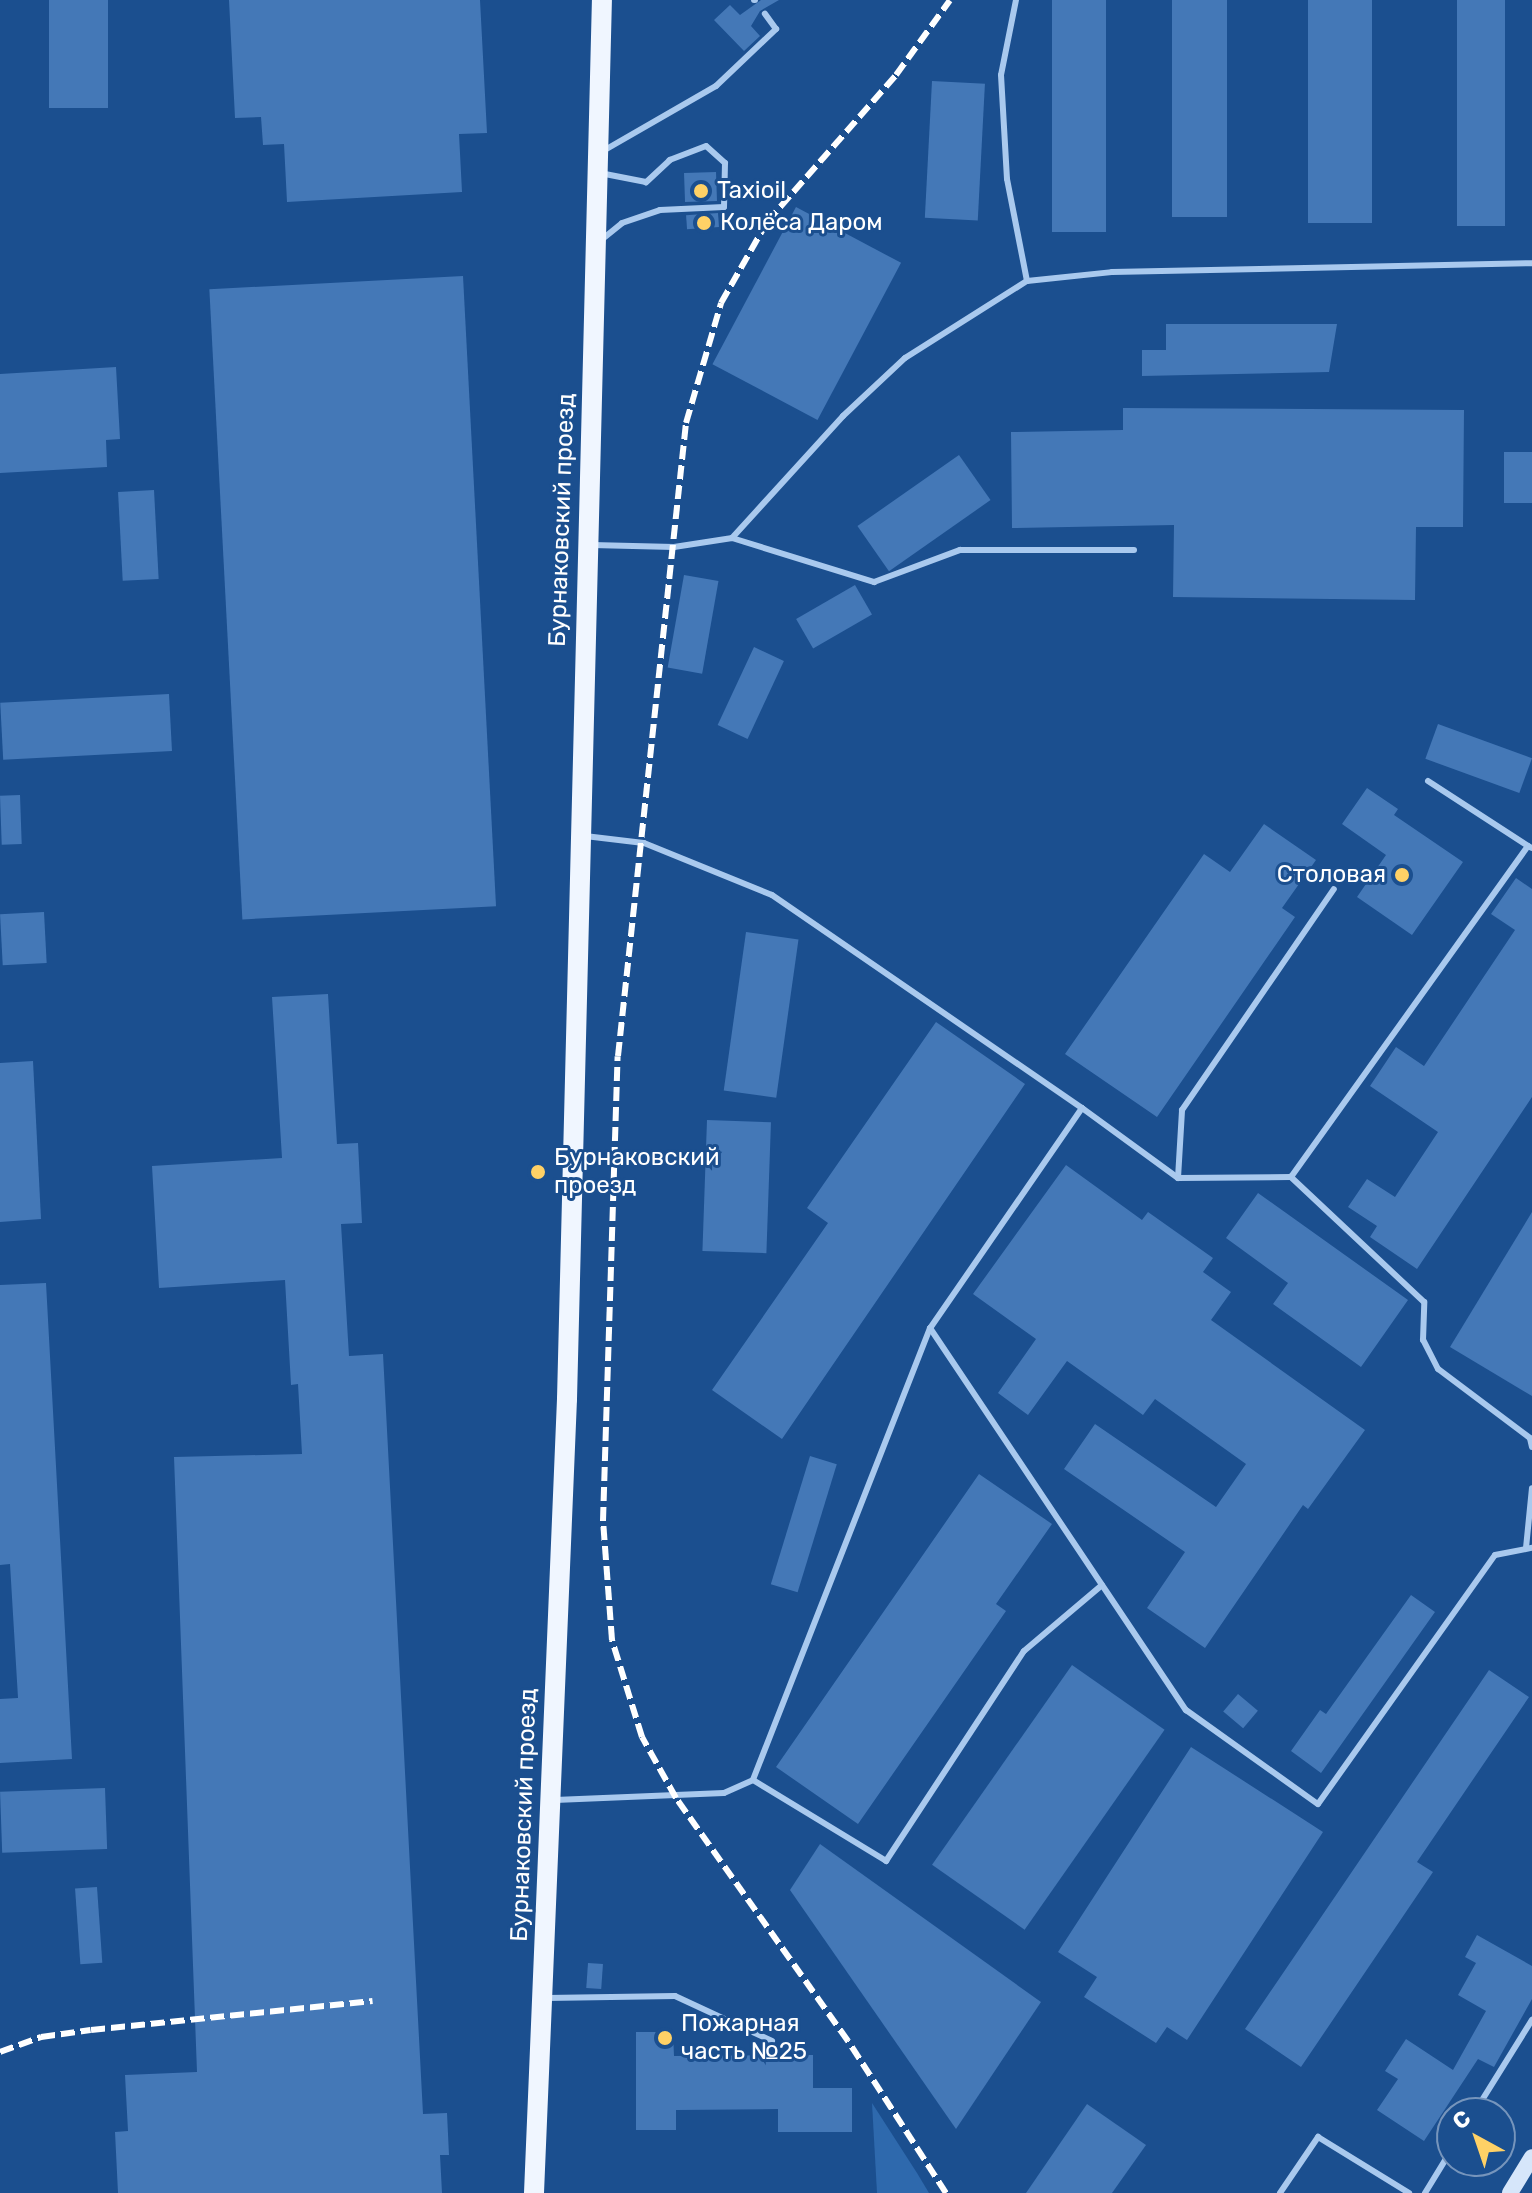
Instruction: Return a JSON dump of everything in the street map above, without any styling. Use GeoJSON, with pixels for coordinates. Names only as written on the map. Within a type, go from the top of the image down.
{"type":"FeatureCollection","features":[{"type":"Feature","properties":{"kind":"main road","name":"Бурнаковский проезд"},"geometry":{"type":"LineString","coordinates":[[534,2193],[567,1399],[578,835],[602,0]]}},
{"type":"Feature","properties":{"kind":"main road"},"geometry":{"type":"LineString","coordinates":[[1510,2193],[1532,2157]]}},
{"type":"Feature","properties":{"kind":"lane"},"geometry":{"type":"LineString","coordinates":[[1016,0],[1001,75],[1007,179],[1027,281]]}},
{"type":"Feature","properties":{"kind":"lane"},"geometry":{"type":"LineString","coordinates":[[596,163],[716,86],[776,29],[765,14]]}},
{"type":"Feature","properties":{"kind":"lane"},"geometry":{"type":"LineString","coordinates":[[595,246],[622,223],[660,210],[724,207],[725,163],[706,146],[670,160],[646,182],[596,163]]}},
{"type":"Feature","properties":{"kind":"lane"},"geometry":{"type":"LineString","coordinates":[[732,538],[843,416],[905,358],[1027,281],[1112,272],[1532,263]]}},
{"type":"Feature","properties":{"kind":"lane"},"geometry":{"type":"LineString","coordinates":[[588,545],[674,547],[732,538],[874,582],[960,550],[1134,550]]}},
{"type":"Feature","properties":{"kind":"lane"},"geometry":{"type":"LineString","coordinates":[[1291,1177],[1530,847],[1428,781]]}},
{"type":"Feature","properties":{"kind":"lane"},"geometry":{"type":"LineString","coordinates":[[578,835],[644,843],[772,895],[1082,1108],[1178,1178],[1291,1177],[1424,1302],[1423,1340],[1438,1369],[1530,1438],[1532,1447]]}},
{"type":"Feature","properties":{"kind":"lane"},"geometry":{"type":"LineString","coordinates":[[1178,1178],[1182,1110],[1334,889]]}},
{"type":"Feature","properties":{"kind":"lane"},"geometry":{"type":"LineString","coordinates":[[551,1800],[724,1793],[753,1780],[930,1328],[1082,1108]]}},
{"type":"Feature","properties":{"kind":"lane"},"geometry":{"type":"LineString","coordinates":[[930,1328],[1186,1710],[1318,1804],[1495,1555],[1529,1548],[1532,1488]]}},
{"type":"Feature","properties":{"kind":"lane"},"geometry":{"type":"LineString","coordinates":[[753,1780],[886,1861],[1024,1651],[1102,1585]]}},
{"type":"Feature","properties":{"kind":"lane"},"geometry":{"type":"LineString","coordinates":[[543,1998],[675,1996],[772,2041]]}},
{"type":"Feature","properties":{"kind":"lane"},"geometry":{"type":"LineString","coordinates":[[1484,2097],[1532,2020]]}},
{"type":"Feature","properties":{"kind":"lane"},"geometry":{"type":"LineString","coordinates":[[1280,2193],[1318,2137],[1409,2193]]}},
{"type":"Feature","properties":{"kind":"lane"},"geometry":{"type":"LineString","coordinates":[[1425,2193],[1436,2175]]}},
{"type":"Feature","properties":{"kind":"shaded area"},"geometry":{"type":"Polygon","coordinates":[[[872,2103],[917,2173],[929,2193],[877,2193],[872,2103]]]}},
{"type":"Feature","properties":{"kind":"building"},"geometry":{"type":"Polygon","coordinates":[[[49,0],[108,0],[108,108],[49,108],[49,0]]]}},
{"type":"Feature","properties":{"kind":"building"},"geometry":{"type":"Polygon","coordinates":[[[229,0],[480,0],[487,133],[459,134],[462,192],[287,202],[284,144],[263,145],[261,117],[235,118],[229,0]]]}},
{"type":"Feature","properties":{"kind":"building"},"geometry":{"type":"Polygon","coordinates":[[[761,0],[779,0],[760,11],[751,26],[760,36],[744,51],[714,20],[730,5],[740,15],[761,0]]]}},
{"type":"Feature","properties":{"kind":"building"},"geometry":{"type":"Polygon","coordinates":[[[1052,0],[1106,0],[1106,232],[1052,232],[1052,0]]]}},
{"type":"Feature","properties":{"kind":"building"},"geometry":{"type":"Polygon","coordinates":[[[1172,0],[1227,0],[1227,217],[1172,217],[1172,0]]]}},
{"type":"Feature","properties":{"kind":"building"},"geometry":{"type":"Polygon","coordinates":[[[1308,0],[1372,0],[1372,223],[1308,223],[1308,0]]]}},
{"type":"Feature","properties":{"kind":"building"},"geometry":{"type":"Polygon","coordinates":[[[1457,0],[1505,0],[1505,226],[1457,226],[1457,0]]]}},
{"type":"Feature","properties":{"kind":"building"},"geometry":{"type":"Polygon","coordinates":[[[932,81],[985,84],[978,221],[925,218],[932,81]]]}},
{"type":"Feature","properties":{"kind":"building"},"geometry":{"type":"Polygon","coordinates":[[[716,172],[717,201],[685,202],[684,173],[716,172]]]}},
{"type":"Feature","properties":{"kind":"building"},"geometry":{"type":"Polygon","coordinates":[[[796,207],[901,263],[818,420],[712,364],[796,207]]]}},
{"type":"Feature","properties":{"kind":"building"},"geometry":{"type":"Polygon","coordinates":[[[718,213],[719,227],[687,229],[686,215],[718,213]]]}},
{"type":"Feature","properties":{"kind":"building"},"geometry":{"type":"Polygon","coordinates":[[[463,276],[496,906],[242,919],[209,289],[463,276]]]}},
{"type":"Feature","properties":{"kind":"building"},"geometry":{"type":"Polygon","coordinates":[[[1166,324],[1337,324],[1329,372],[1142,376],[1142,350],[1166,350],[1166,324]]]}},
{"type":"Feature","properties":{"kind":"building"},"geometry":{"type":"Polygon","coordinates":[[[116,367],[120,439],[106,440],[107,467],[0,473],[0,374],[116,367]]]}},
{"type":"Feature","properties":{"kind":"building"},"geometry":{"type":"Polygon","coordinates":[[[1123,408],[1464,410],[1463,527],[1416,527],[1415,600],[1173,597],[1174,525],[1012,528],[1011,432],[1123,430],[1123,408]]]}},
{"type":"Feature","properties":{"kind":"building"},"geometry":{"type":"Polygon","coordinates":[[[1504,452],[1532,452],[1532,503],[1504,503],[1504,452]]]}},
{"type":"Feature","properties":{"kind":"building"},"geometry":{"type":"Polygon","coordinates":[[[959,455],[991,500],[889,571],[857,526],[959,455]]]}},
{"type":"Feature","properties":{"kind":"building"},"geometry":{"type":"Polygon","coordinates":[[[154,490],[159,579],[123,581],[118,492],[154,490]]]}},
{"type":"Feature","properties":{"kind":"building"},"geometry":{"type":"Polygon","coordinates":[[[684,575],[718,581],[702,674],[668,668],[684,575]]]}},
{"type":"Feature","properties":{"kind":"building"},"geometry":{"type":"Polygon","coordinates":[[[855,585],[872,614],[813,648],[796,619],[855,585]]]}},
{"type":"Feature","properties":{"kind":"building"},"geometry":{"type":"Polygon","coordinates":[[[754,647],[784,661],[748,739],[718,725],[754,647]]]}},
{"type":"Feature","properties":{"kind":"building"},"geometry":{"type":"Polygon","coordinates":[[[169,694],[172,751],[3,760],[0,703],[169,694]]]}},
{"type":"Feature","properties":{"kind":"building"},"geometry":{"type":"Polygon","coordinates":[[[1438,724],[1532,758],[1519,793],[1425,759],[1438,724]]]}},
{"type":"Feature","properties":{"kind":"building"},"geometry":{"type":"Polygon","coordinates":[[[1367,788],[1398,809],[1394,815],[1463,862],[1412,935],[1357,897],[1386,855],[1342,824],[1367,788]]]}},
{"type":"Feature","properties":{"kind":"building"},"geometry":{"type":"Polygon","coordinates":[[[20,795],[22,844],[2,845],[0,796],[20,795]]]}},
{"type":"Feature","properties":{"kind":"building"},"geometry":{"type":"Polygon","coordinates":[[[1264,824],[1316,860],[1282,908],[1295,917],[1157,1117],[1065,1054],[1204,854],[1230,872],[1264,824]]]}},
{"type":"Feature","properties":{"kind":"building"},"geometry":{"type":"Polygon","coordinates":[[[1516,878],[1532,889],[1532,1097],[1417,1269],[1370,1237],[1377,1226],[1348,1207],[1367,1179],[1395,1197],[1438,1132],[1370,1086],[1396,1047],[1424,1066],[1515,930],[1491,914],[1516,878]]]}},
{"type":"Feature","properties":{"kind":"building"},"geometry":{"type":"Polygon","coordinates":[[[44,912],[47,963],[3,965],[0,914],[44,912]]]}},
{"type":"Feature","properties":{"kind":"building"},"geometry":{"type":"Polygon","coordinates":[[[746,932],[798,939],[776,1098],[724,1090],[746,932]]]}},
{"type":"Feature","properties":{"kind":"building"},"geometry":{"type":"Polygon","coordinates":[[[328,994],[337,1144],[358,1143],[362,1223],[341,1224],[349,1356],[383,1354],[423,2114],[447,2113],[449,2155],[440,2155],[442,2193],[118,2193],[115,2132],[128,2131],[125,2075],[197,2072],[174,1457],[302,1454],[298,1384],[291,1385],[285,1280],[159,1288],[152,1166],[282,1158],[272,997],[328,994]]]}},
{"type":"Feature","properties":{"kind":"building"},"geometry":{"type":"Polygon","coordinates":[[[936,1022],[1025,1084],[782,1439],[712,1390],[828,1223],[807,1208],[936,1022]]]}},
{"type":"Feature","properties":{"kind":"building"},"geometry":{"type":"Polygon","coordinates":[[[33,1061],[41,1219],[0,1222],[0,1063],[33,1061]]]}},
{"type":"Feature","properties":{"kind":"building"},"geometry":{"type":"Polygon","coordinates":[[[707,1120],[771,1122],[766,1253],[702,1251],[707,1120]]]}},
{"type":"Feature","properties":{"kind":"building"},"geometry":{"type":"Polygon","coordinates":[[[1066,1165],[1142,1220],[1148,1212],[1213,1258],[1203,1272],[1231,1292],[1211,1320],[1365,1430],[1308,1509],[1303,1505],[1205,1648],[1147,1608],[1185,1552],[1064,1469],[1095,1424],[1216,1507],[1246,1464],[1155,1399],[1143,1415],[1067,1361],[1028,1415],[998,1393],[1036,1339],[973,1294],[1066,1165]]]}},
{"type":"Feature","properties":{"kind":"building"},"geometry":{"type":"Polygon","coordinates":[[[1258,1193],[1408,1300],[1361,1367],[1273,1304],[1288,1283],[1226,1238],[1258,1193]]]}},
{"type":"Feature","properties":{"kind":"building"},"geometry":{"type":"Polygon","coordinates":[[[1532,1212],[1532,1396],[1450,1347],[1532,1212]]]}},
{"type":"Feature","properties":{"kind":"building"},"geometry":{"type":"Polygon","coordinates":[[[46,1283],[72,1759],[0,1763],[0,1699],[18,1698],[10,1564],[0,1565],[0,1285],[46,1283]]]}},
{"type":"Feature","properties":{"kind":"building"},"geometry":{"type":"Polygon","coordinates":[[[810,1456],[837,1464],[798,1592],[771,1584],[810,1456]]]}},
{"type":"Feature","properties":{"kind":"building"},"geometry":{"type":"Polygon","coordinates":[[[979,1474],[1052,1524],[996,1604],[1006,1611],[858,1824],[776,1767],[979,1474]]]}},
{"type":"Feature","properties":{"kind":"building"},"geometry":{"type":"Polygon","coordinates":[[[1411,1595],[1435,1612],[1321,1773],[1291,1751],[1320,1710],[1326,1714],[1411,1595]]]}},
{"type":"Feature","properties":{"kind":"building"},"geometry":{"type":"Polygon","coordinates":[[[1072,1665],[1165,1730],[1025,1930],[932,1865],[1072,1665]]]}},
{"type":"Feature","properties":{"kind":"building"},"geometry":{"type":"Polygon","coordinates":[[[1489,1670],[1529,1697],[1417,1862],[1433,1872],[1301,2067],[1245,2029],[1489,1670]]]}},
{"type":"Feature","properties":{"kind":"building"},"geometry":{"type":"Polygon","coordinates":[[[1238,1694],[1258,1711],[1243,1728],[1223,1712],[1238,1694]]]}},
{"type":"Feature","properties":{"kind":"building"},"geometry":{"type":"Polygon","coordinates":[[[1191,1747],[1323,1832],[1187,2040],[1167,2027],[1156,2043],[1084,1997],[1097,1977],[1058,1952],[1191,1747]]]}},
{"type":"Feature","properties":{"kind":"building"},"geometry":{"type":"Polygon","coordinates":[[[105,1788],[107,1849],[2,1853],[0,1792],[105,1788]]]}},
{"type":"Feature","properties":{"kind":"building"},"geometry":{"type":"Polygon","coordinates":[[[820,1844],[1041,2002],[956,2129],[790,1890],[820,1844]]]}},
{"type":"Feature","properties":{"kind":"building"},"geometry":{"type":"Polygon","coordinates":[[[97,1887],[102,1963],[80,1964],[75,1889],[97,1887]]]}},
{"type":"Feature","properties":{"kind":"building"},"geometry":{"type":"Polygon","coordinates":[[[1477,1935],[1532,1966],[1532,1999],[1494,2067],[1478,2059],[1453,2097],[1436,2097],[1436,2123],[1424,2141],[1377,2110],[1398,2079],[1385,2071],[1406,2039],[1453,2070],[1486,2011],[1458,1995],[1476,1963],[1465,1957],[1477,1935]]]}},
{"type":"Feature","properties":{"kind":"building"},"geometry":{"type":"Polygon","coordinates":[[[588,1963],[603,1964],[601,1989],[586,1988],[588,1963]]]}},
{"type":"Feature","properties":{"kind":"building"},"geometry":{"type":"Polygon","coordinates":[[[636,2032],[673,2032],[674,2056],[813,2055],[813,2088],[852,2088],[852,2132],[778,2132],[778,2109],[676,2110],[676,2130],[636,2130],[636,2032]]]}},
{"type":"Feature","properties":{"kind":"building"},"geometry":{"type":"Polygon","coordinates":[[[1087,2104],[1146,2145],[1112,2193],[1026,2193],[1087,2104]]]}},
{"type":"Feature","properties":{"kind":"railway"},"geometry":{"type":"LineString","coordinates":[[946,2193],[848,2041],[676,1798],[642,1737],[612,1640],[603,1521],[618,1056],[686,423],[721,303],[767,222],[896,75],[950,0]]}},
{"type":"Feature","properties":{"kind":"railway"},"geometry":{"type":"LineString","coordinates":[[0,2052],[41,2037],[91,2030],[373,2001]]}},
{"type":"Feature","properties":{"kind":"place","name":"Taxioil"},"geometry":{"type":"Point","coordinates":[701,191]}},
{"type":"Feature","properties":{"kind":"place","name":"Колёса Даром"},"geometry":{"type":"Point","coordinates":[704,223]}},
{"type":"Feature","properties":{"kind":"place","name":"Столовая"},"geometry":{"type":"Point","coordinates":[1402,875]}},
{"type":"Feature","properties":{"kind":"place","name":"Бурнаковский проезд"},"geometry":{"type":"Point","coordinates":[538,1172]}},
{"type":"Feature","properties":{"kind":"place","name":"Пожарная часть №25"},"geometry":{"type":"Point","coordinates":[665,2038]}}]}
